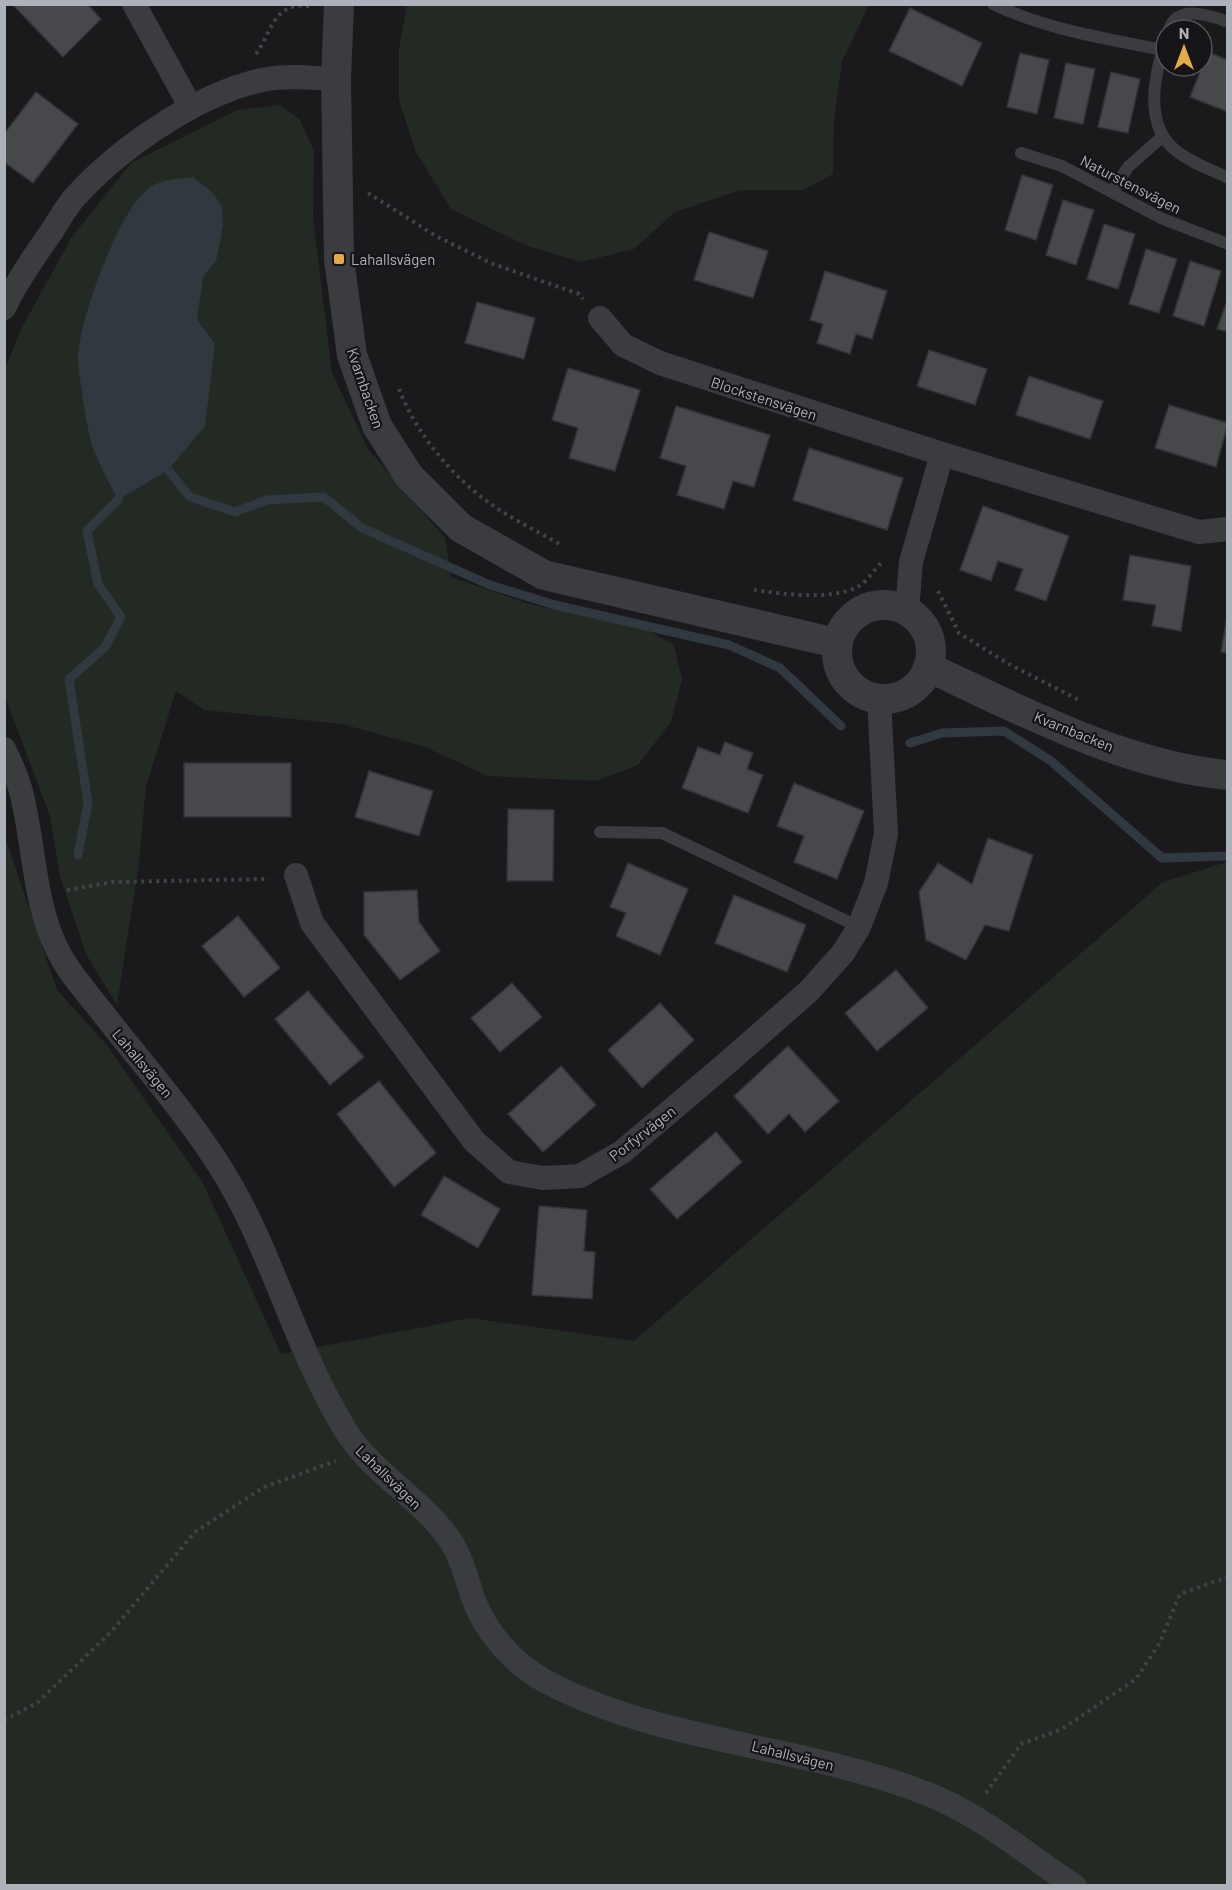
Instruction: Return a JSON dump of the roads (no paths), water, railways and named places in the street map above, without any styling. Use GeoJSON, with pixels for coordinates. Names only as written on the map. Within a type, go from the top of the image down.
{"type":"FeatureCollection","features":[{"type":"Feature","properties":{"kind":"street"},"geometry":{"type":"LineString","coordinates":[[134,4],[190,106]]}},
{"type":"Feature","properties":{"kind":"street","name":"Kvarnbacken"},"geometry":{"type":"LineString","coordinates":[[339,7],[336,79],[339,259],[352,356],[377,426],[409,476],[461,528],[544,575],[836,643]]}},
{"type":"Feature","properties":{"kind":"street"},"geometry":{"type":"LineString","coordinates":[[4,308],[22,271],[74,198],[110,164],[190,106],[268,79],[336,79]]}},
{"type":"Feature","properties":{"kind":"street","name":"Blockstensvägen"},"geometry":{"type":"LineString","coordinates":[[600,318],[623,345],[660,363],[942,454],[1199,532],[1227,529]]}},
{"type":"Feature","properties":{"kind":"street"},"geometry":{"type":"LineString","coordinates":[[907,611],[911,562],[942,454]]}},
{"type":"Feature","properties":{"kind":"street"},"geometry":{"type":"LineString","coordinates":[[887,605],[907,611],[916,618],[928,636],[930,657],[928,667],[912,689],[896,696],[879,698],[862,693],[848,682],[839,666],[836,643],[849,621],[866,609],[887,605]]}},
{"type":"Feature","properties":{"kind":"street","name":"Kvarnbacken"},"geometry":{"type":"LineString","coordinates":[[928,667],[1059,726],[1143,759],[1227,775]]}},
{"type":"Feature","properties":{"kind":"street","name":"Porfyrvägen"},"geometry":{"type":"LineString","coordinates":[[296,875],[312,923],[474,1141],[509,1172],[543,1178],[580,1176],[622,1152],[809,991],[843,953],[859,927],[876,883],[886,834],[879,698]]}},
{"type":"Feature","properties":{"kind":"street","name":"Lahallsvägen"},"geometry":{"type":"LineString","coordinates":[[4,748],[20,789],[47,925],[59,952],[73,975],[174,1101],[217,1163],[237,1198],[325,1394],[362,1452],[429,1516],[453,1544],[483,1618],[506,1653],[543,1680],[572,1694],[644,1719],[861,1772],[925,1792],[972,1813],[1075,1886]]}},
{"type":"Feature","properties":{"kind":"lane"},"geometry":{"type":"LineString","coordinates":[[993,4],[1029,20],[1065,30],[1154,43]]}},
{"type":"Feature","properties":{"kind":"lane"},"geometry":{"type":"LineString","coordinates":[[1179,18],[1190,13],[1208,14],[1227,22]]}},
{"type":"Feature","properties":{"kind":"lane"},"geometry":{"type":"LineString","coordinates":[[1157,78],[1154,94],[1156,114],[1163,136],[1174,149],[1227,178]]}},
{"type":"Feature","properties":{"kind":"lane"},"geometry":{"type":"LineString","coordinates":[[1113,191],[1128,167],[1163,136]]}},
{"type":"Feature","properties":{"kind":"lane","name":"Naturstensvägen"},"geometry":{"type":"LineString","coordinates":[[1021,153],[1062,166],[1163,219],[1227,244]]}},
{"type":"Feature","properties":{"kind":"lane"},"geometry":{"type":"LineString","coordinates":[[600,832],[662,833],[859,927]]}},
{"type":"Feature","properties":{"kind":"waterway"},"geometry":{"type":"LineString","coordinates":[[168,470],[190,497],[235,512],[267,500],[324,497],[362,528],[490,585],[555,605],[729,645],[780,668],[841,726]]}},
{"type":"Feature","properties":{"kind":"waterway"},"geometry":{"type":"LineString","coordinates":[[78,855],[88,803],[69,679],[105,647],[121,617],[98,584],[87,531],[118,500]]}},
{"type":"Feature","properties":{"kind":"waterway"},"geometry":{"type":"LineString","coordinates":[[910,743],[942,733],[1004,731],[1051,761],[1162,858],[1228,856]]}},
{"type":"Feature","properties":{"kind":"place","name":"Lahallsvägen"},"geometry":{"type":"Point","coordinates":[339,259]}}]}
